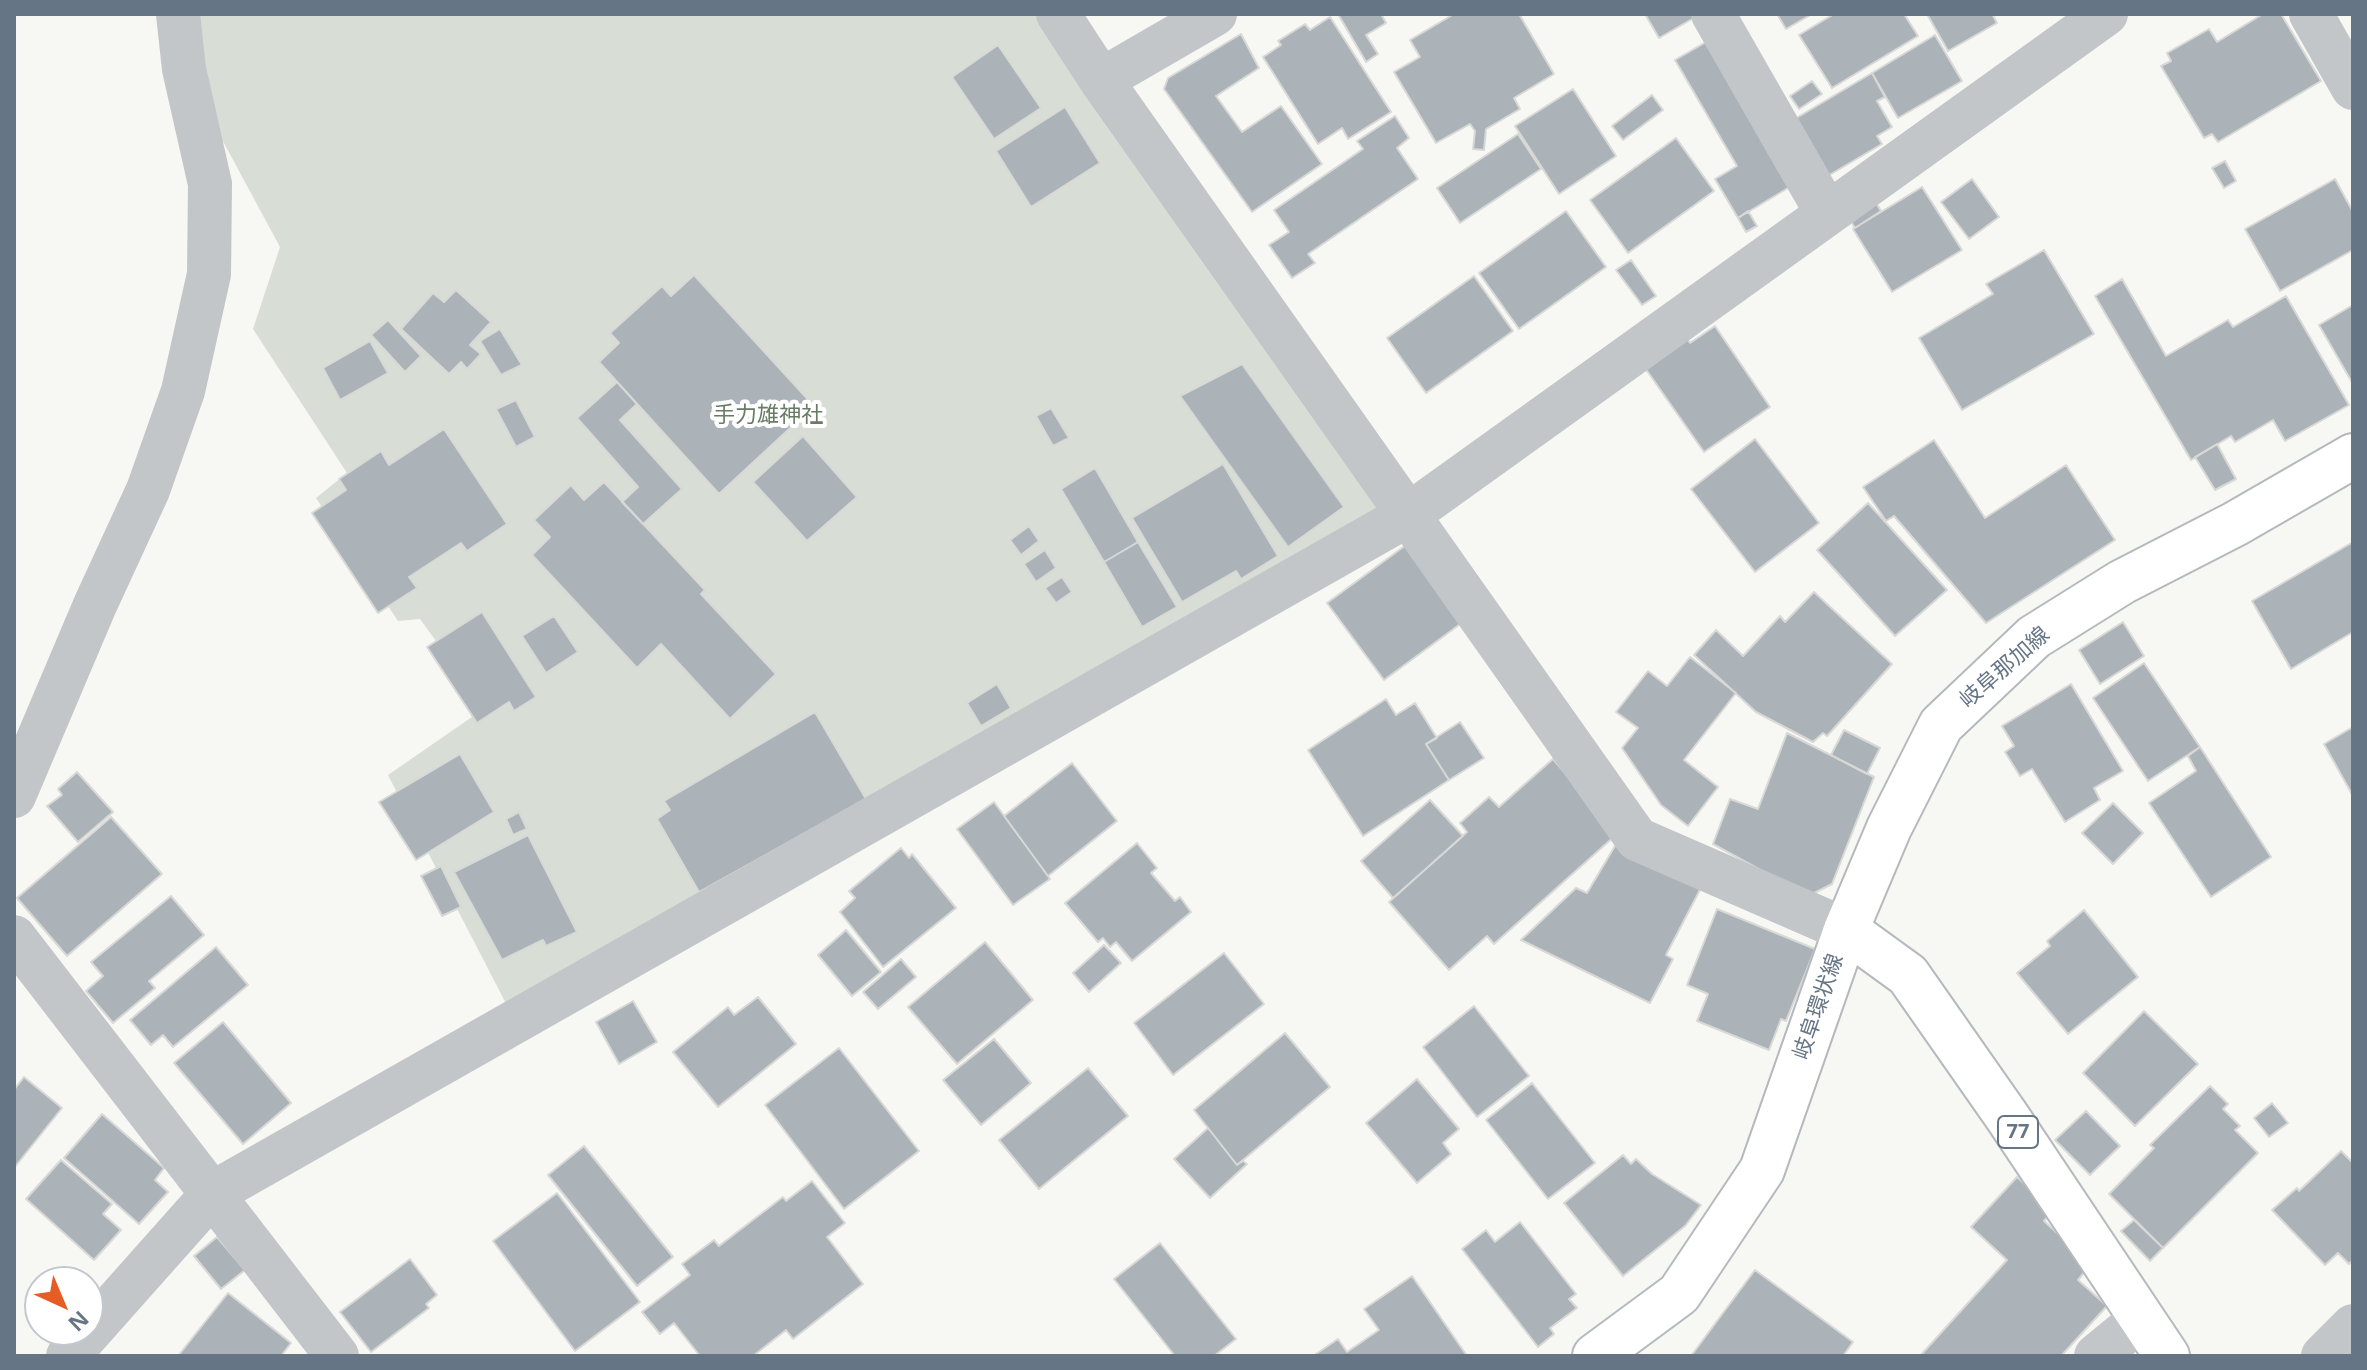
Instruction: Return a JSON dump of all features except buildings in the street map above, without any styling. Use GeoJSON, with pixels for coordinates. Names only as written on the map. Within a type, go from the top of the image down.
{"type":"FeatureCollection","features":[{"type":"Feature","properties":{"kind":"main road","name":"岐阜那加線"},"geometry":{"type":"LineString","coordinates":[[1846,930],[1889,828],[1941,725],[2034,637],[2122,582],[2235,524],[2353,456]]}},
{"type":"Feature","properties":{"kind":"main road","name":"岐阜環状線"},"geometry":{"type":"LineString","coordinates":[[1595,1356],[1679,1294],[1762,1170],[1846,930],[1908,975],[2167,1356]]}},
{"type":"Feature","properties":{"kind":"street"},"geometry":{"type":"LineString","coordinates":[[14,796],[95,605],[148,490],[183,391],[209,274],[210,184],[184,69],[178,14]]}},
{"type":"Feature","properties":{"kind":"street"},"geometry":{"type":"LineString","coordinates":[[1058,14],[1101,80],[1637,839],[1846,930]]}},
{"type":"Feature","properties":{"kind":"street"},"geometry":{"type":"LineString","coordinates":[[1101,80],[1215,14]]}},
{"type":"Feature","properties":{"kind":"street"},"geometry":{"type":"LineString","coordinates":[[1713,14],[1827,213]]}},
{"type":"Feature","properties":{"kind":"street"},"geometry":{"type":"LineString","coordinates":[[68,1356],[213,1193],[1408,515],[2106,14]]}},
{"type":"Feature","properties":{"kind":"street"},"geometry":{"type":"LineString","coordinates":[[2311,14],[2353,88]]}},
{"type":"Feature","properties":{"kind":"street"},"geometry":{"type":"LineString","coordinates":[[14,937],[337,1356]]}},
{"type":"Feature","properties":{"kind":"street"},"geometry":{"type":"LineString","coordinates":[[2096,1356],[2141,1319]]}},
{"type":"Feature","properties":{"kind":"street"},"geometry":{"type":"LineString","coordinates":[[2323,1356],[2353,1326]]}},
{"type":"Feature","properties":{"kind":"green space","name":"手力雄神社"},"geometry":{"type":"Polygon","coordinates":[[[189,14],[1070,14],[1408,515],[515,1021],[388,775],[485,708],[420,619],[398,621],[316,498],[347,473],[253,329],[280,247],[184,69],[189,14]]]}}]}
